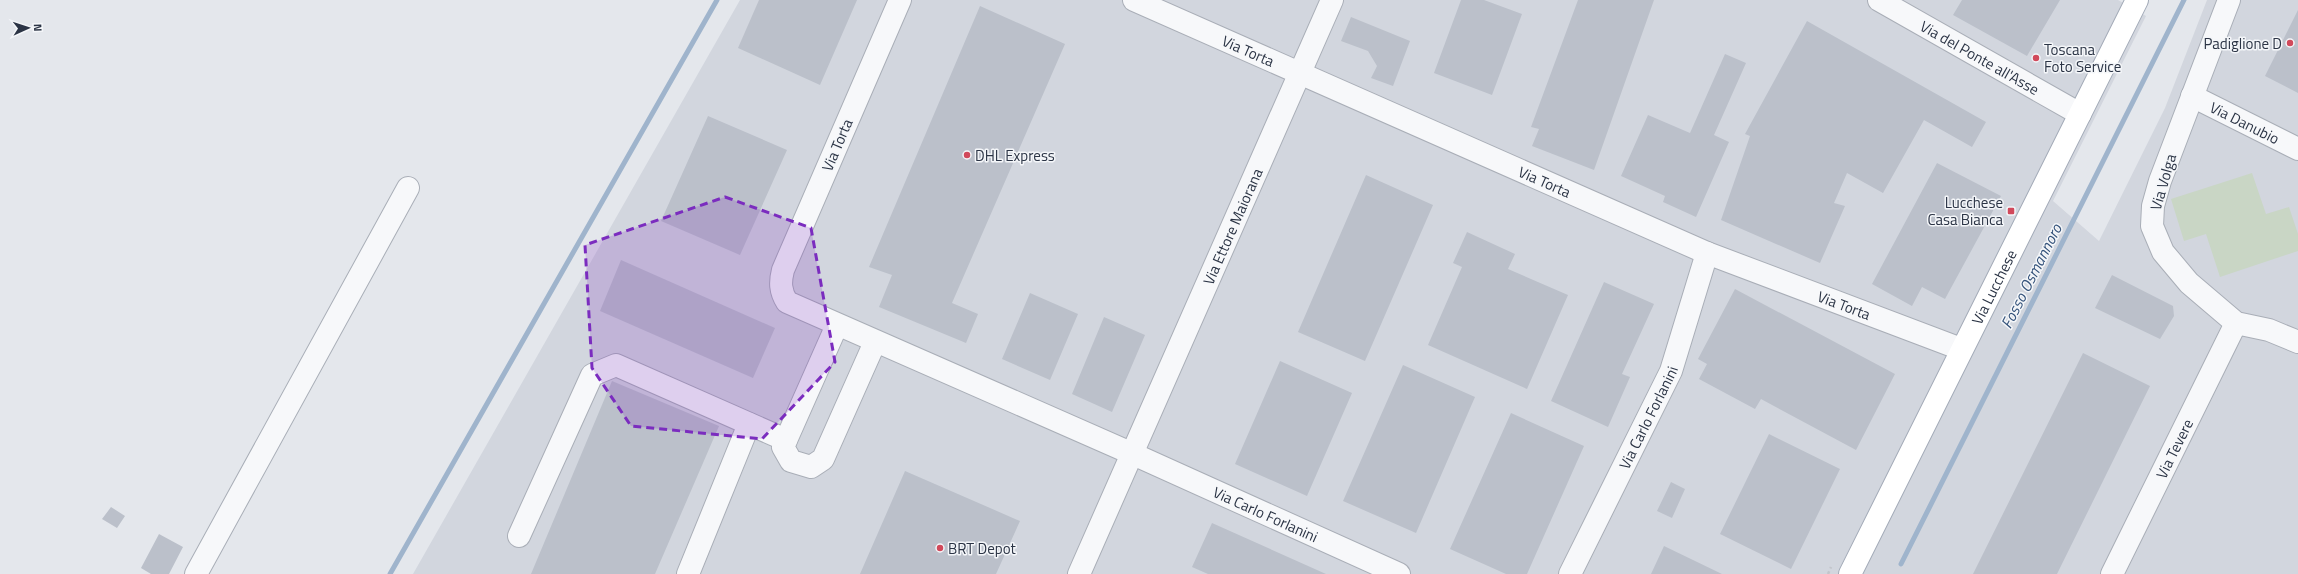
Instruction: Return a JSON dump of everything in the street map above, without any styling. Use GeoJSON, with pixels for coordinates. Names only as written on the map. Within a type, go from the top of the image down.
{"type":"FeatureCollection","features":[{"type":"Feature","properties":{"kind":"main road","name":"Via Lucchese"},"geometry":{"type":"LineString","coordinates":[[1850,574],[1961,349],[2137,0]]}},
{"type":"Feature","properties":{"kind":"street","name":"Via Torta"},"geometry":{"type":"LineString","coordinates":[[837,325],[787,302],[782,292],[783,270],[900,0]]}},
{"type":"Feature","properties":{"kind":"street","name":"Via Torta"},"geometry":{"type":"LineString","coordinates":[[1134,0],[1707,253],[1961,349]]}},
{"type":"Feature","properties":{"kind":"street","name":"Via Ettore Maiorana"},"geometry":{"type":"LineString","coordinates":[[1079,574],[1332,0]]}},
{"type":"Feature","properties":{"kind":"street","name":"Via del Ponte all'Asse"},"geometry":{"type":"LineString","coordinates":[[1880,0],[2080,114]]}},
{"type":"Feature","properties":{"kind":"street","name":"Via Volga"},"geometry":{"type":"LineString","coordinates":[[2229,0],[2160,181],[2153,206],[2152,226],[2163,252],[2189,284],[2236,323],[2269,330],[2298,342]]}},
{"type":"Feature","properties":{"kind":"street","name":"Via Danubio"},"geometry":{"type":"LineString","coordinates":[[2192,96],[2298,149]]}},
{"type":"Feature","properties":{"kind":"street"},"geometry":{"type":"LineString","coordinates":[[196,574],[408,188]]}},
{"type":"Feature","properties":{"kind":"street","name":"Via Carlo Forlanini"},"geometry":{"type":"LineString","coordinates":[[1570,574],[1671,371],[1707,253]]}},
{"type":"Feature","properties":{"kind":"street","name":"Via Tevere"},"geometry":{"type":"LineString","coordinates":[[2112,574],[2236,323]]}},
{"type":"Feature","properties":{"kind":"street"},"geometry":{"type":"LineString","coordinates":[[875,342],[823,459],[811,467],[791,461],[784,447],[786,440],[837,325],[1133,454]]}},
{"type":"Feature","properties":{"kind":"street"},"geometry":{"type":"LineString","coordinates":[[519,536],[592,375],[616,365],[786,440]]}},
{"type":"Feature","properties":{"kind":"street"},"geometry":{"type":"LineString","coordinates":[[688,574],[749,424]]}},
{"type":"Feature","properties":{"kind":"street","name":"Via Carlo Forlanini"},"geometry":{"type":"LineString","coordinates":[[1133,454],[1399,574]]}},
{"type":"Feature","properties":{"kind":"highlighted area"},"geometry":{"type":"Polygon","coordinates":[[[725,197],[811,228],[835,362],[762,439],[631,426],[592,368],[585,245],[725,197]]]}},
{"type":"Feature","properties":{"kind":"shaded area"},"geometry":{"type":"Polygon","coordinates":[[[740,0],[2118,0],[2146,16],[2053,201],[2099,241],[2165,108],[2207,0],[2298,0],[2298,574],[413,574],[740,0]]]}},
{"type":"Feature","properties":{"kind":"green space"},"geometry":{"type":"Polygon","coordinates":[[[2252,173],[2266,214],[2289,207],[2298,234],[2298,251],[2220,277],[2206,234],[2184,241],[2171,199],[2252,173]]]}},
{"type":"Feature","properties":{"kind":"building"},"geometry":{"type":"Polygon","coordinates":[[[759,0],[857,0],[820,85],[738,48],[759,0]]]}},
{"type":"Feature","properties":{"kind":"building"},"geometry":{"type":"Polygon","coordinates":[[[1461,0],[1484,0],[1522,14],[1492,95],[1434,73],[1461,0]]]}},
{"type":"Feature","properties":{"kind":"building"},"geometry":{"type":"Polygon","coordinates":[[[1578,0],[1654,0],[1594,170],[1532,146],[1539,129],[1531,127],[1578,0]]]}},
{"type":"Feature","properties":{"kind":"building"},"geometry":{"type":"Polygon","coordinates":[[[1962,0],[2060,0],[2027,56],[1953,15],[1962,0]]]}},
{"type":"Feature","properties":{"kind":"building","name":"DHL Express"},"geometry":{"type":"Polygon","coordinates":[[[980,6],[1065,44],[952,303],[978,314],[966,343],[879,307],[892,275],[869,267],[980,6]]]}},
{"type":"Feature","properties":{"kind":"building","name":"Padiglione D"},"geometry":{"type":"Polygon","coordinates":[[[2298,10],[2298,93],[2265,76],[2298,10]]]}},
{"type":"Feature","properties":{"kind":"building"},"geometry":{"type":"Polygon","coordinates":[[[1351,17],[1410,41],[1393,86],[1371,78],[1377,66],[1368,51],[1341,41],[1351,17]]]}},
{"type":"Feature","properties":{"kind":"building"},"geometry":{"type":"Polygon","coordinates":[[[1807,21],[1986,122],[1972,147],[1924,120],[1883,193],[1847,173],[1834,203],[1845,206],[1820,263],[1721,220],[1750,136],[1745,134],[1807,21]]]}},
{"type":"Feature","properties":{"kind":"building"},"geometry":{"type":"Polygon","coordinates":[[[1725,54],[1746,63],[1714,135],[1729,142],[1696,217],[1663,202],[1665,196],[1621,176],[1648,115],[1690,133],[1725,54]]]}},
{"type":"Feature","properties":{"kind":"building"},"geometry":{"type":"Polygon","coordinates":[[[708,116],[787,150],[740,255],[661,221],[708,116]]]}},
{"type":"Feature","properties":{"kind":"building"},"geometry":{"type":"Polygon","coordinates":[[[1937,163],[2001,196],[1945,299],[1922,287],[1912,306],[1872,284],[1937,163]]]}},
{"type":"Feature","properties":{"kind":"building"},"geometry":{"type":"Polygon","coordinates":[[[1366,175],[1433,205],[1365,361],[1298,332],[1366,175]]]}},
{"type":"Feature","properties":{"kind":"building"},"geometry":{"type":"Polygon","coordinates":[[[1467,232],[1515,254],[1508,269],[1568,295],[1527,389],[1428,345],[1462,267],[1453,263],[1467,232]]]}},
{"type":"Feature","properties":{"kind":"building"},"geometry":{"type":"Polygon","coordinates":[[[621,260],[775,328],[753,378],[600,311],[621,260]]]}},
{"type":"Feature","properties":{"kind":"building"},"geometry":{"type":"Polygon","coordinates":[[[2112,275],[2173,306],[2174,316],[2160,339],[2095,308],[2112,275]]]}},
{"type":"Feature","properties":{"kind":"building"},"geometry":{"type":"Polygon","coordinates":[[[1604,282],[1654,304],[1622,374],[1630,377],[1608,427],[1551,401],[1604,282]]]}},
{"type":"Feature","properties":{"kind":"building"},"geometry":{"type":"Polygon","coordinates":[[[1735,289],[1895,374],[1856,450],[1761,399],[1755,409],[1699,379],[1707,364],[1698,359],[1735,289]]]}},
{"type":"Feature","properties":{"kind":"building"},"geometry":{"type":"Polygon","coordinates":[[[1030,293],[1078,314],[1050,380],[1002,359],[1030,293]]]}},
{"type":"Feature","properties":{"kind":"building"},"geometry":{"type":"Polygon","coordinates":[[[1104,317],[1145,335],[1112,412],[1072,394],[1104,317]]]}},
{"type":"Feature","properties":{"kind":"building"},"geometry":{"type":"Polygon","coordinates":[[[2083,353],[2150,386],[2057,574],[1973,574],[2083,353]]]}},
{"type":"Feature","properties":{"kind":"building"},"geometry":{"type":"Polygon","coordinates":[[[1280,361],[1352,393],[1307,496],[1235,464],[1280,361]]]}},
{"type":"Feature","properties":{"kind":"building"},"geometry":{"type":"Polygon","coordinates":[[[1403,365],[1475,397],[1416,533],[1343,501],[1403,365]]]}},
{"type":"Feature","properties":{"kind":"building"},"geometry":{"type":"Polygon","coordinates":[[[612,381],[719,426],[655,574],[531,574],[612,381]]]}},
{"type":"Feature","properties":{"kind":"building"},"geometry":{"type":"Polygon","coordinates":[[[1511,413],[1584,446],[1527,574],[1506,574],[1450,549],[1511,413]]]}},
{"type":"Feature","properties":{"kind":"building"},"geometry":{"type":"Polygon","coordinates":[[[1769,434],[1840,469],[1791,569],[1720,534],[1769,434]]]}},
{"type":"Feature","properties":{"kind":"building","name":"BRT Depot"},"geometry":{"type":"Polygon","coordinates":[[[905,471],[1020,521],[996,574],[860,574],[905,471]]]}},
{"type":"Feature","properties":{"kind":"building"},"geometry":{"type":"Polygon","coordinates":[[[1671,482],[1685,489],[1672,518],[1657,511],[1671,482]]]}},
{"type":"Feature","properties":{"kind":"building"},"geometry":{"type":"Polygon","coordinates":[[[111,507],[125,516],[117,528],[102,519],[111,507]]]}},
{"type":"Feature","properties":{"kind":"building"},"geometry":{"type":"Polygon","coordinates":[[[1212,523],[1326,574],[1208,574],[1192,567],[1212,523]]]}},
{"type":"Feature","properties":{"kind":"building"},"geometry":{"type":"Polygon","coordinates":[[[159,534],[183,547],[169,574],[151,574],[141,568],[159,534]]]}},
{"type":"Feature","properties":{"kind":"building"},"geometry":{"type":"Polygon","coordinates":[[[1664,546],[1722,574],[1651,574],[1664,546]]]}},
{"type":"Feature","properties":{"kind":"waterway"},"geometry":{"type":"LineString","coordinates":[[390,574],[717,0]]}},
{"type":"Feature","properties":{"kind":"waterway","name":"Fosso Osmannoro"},"geometry":{"type":"LineString","coordinates":[[1901,564],[2184,0]]}},
{"type":"Feature","properties":{"kind":"place","name":"Padiglione D"},"geometry":{"type":"Point","coordinates":[2290,43]}},
{"type":"Feature","properties":{"kind":"place","name":"Toscana Foto Service"},"geometry":{"type":"Point","coordinates":[2036,58]}},
{"type":"Feature","properties":{"kind":"place","name":"DHL Express"},"geometry":{"type":"Point","coordinates":[967,155]}},
{"type":"Feature","properties":{"kind":"place","name":"Lucchese Casa Bianca"},"geometry":{"type":"Point","coordinates":[2011,211]}},
{"type":"Feature","properties":{"kind":"place","name":"BRT Depot"},"geometry":{"type":"Point","coordinates":[940,548]}}]}
